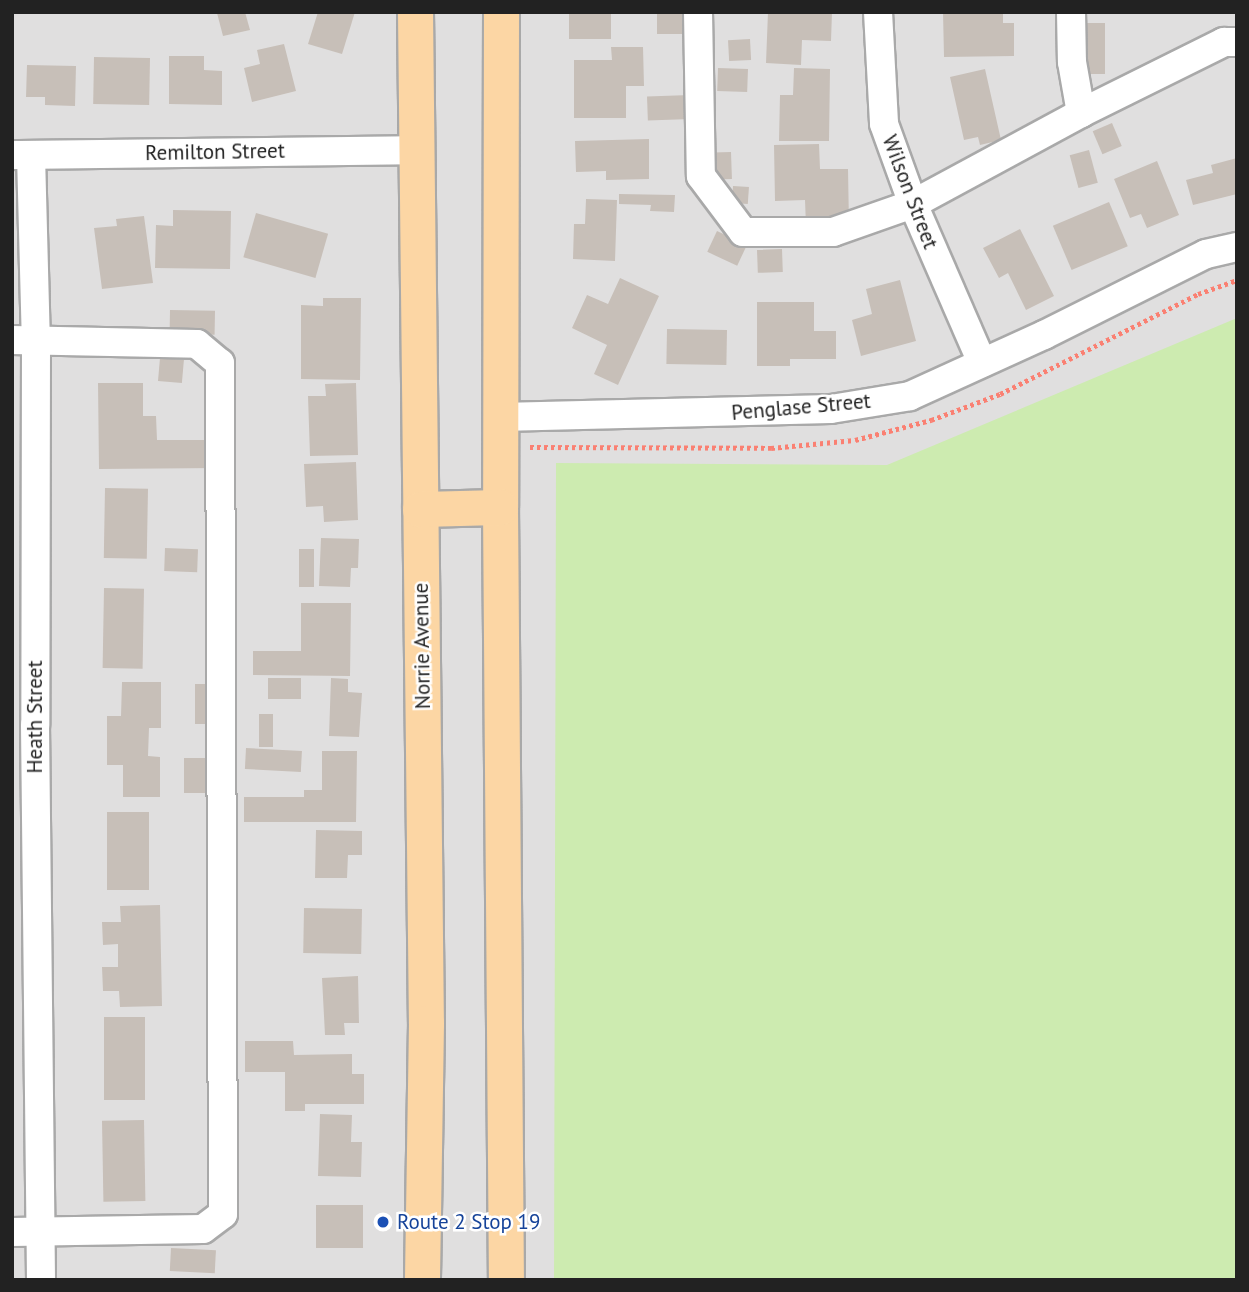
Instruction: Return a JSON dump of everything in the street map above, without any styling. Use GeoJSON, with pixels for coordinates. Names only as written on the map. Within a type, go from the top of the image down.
{"type":"FeatureCollection","features":[{"type":"Feature","properties":{"kind":"main road","name":"Norrie Avenue"},"geometry":{"type":"LineString","coordinates":[[415,12],[426,1023],[422,1280]]}},
{"type":"Feature","properties":{"kind":"main road"},"geometry":{"type":"LineString","coordinates":[[501,12],[500,508],[506,1280]]}},
{"type":"Feature","properties":{"kind":"main road"},"geometry":{"type":"LineString","coordinates":[[420,509],[500,508]]}},
{"type":"Feature","properties":{"kind":"street"},"geometry":{"type":"LineString","coordinates":[[698,12],[701,176],[743,232],[833,232],[913,204],[1081,113],[1224,42],[1237,42]]}},
{"type":"Feature","properties":{"kind":"street","name":"Wilson Street"},"geometry":{"type":"LineString","coordinates":[[878,12],[884,124],[913,204],[982,363]]}},
{"type":"Feature","properties":{"kind":"street"},"geometry":{"type":"LineString","coordinates":[[1071,12],[1072,62],[1081,113]]}},
{"type":"Feature","properties":{"kind":"street","name":"Remilton Street"},"geometry":{"type":"LineString","coordinates":[[21,155],[417,149]]}},
{"type":"Feature","properties":{"kind":"street","name":"Heath Street"},"geometry":{"type":"LineString","coordinates":[[21,155],[24,342],[23,726],[41,1280]]}},
{"type":"Feature","properties":{"kind":"street","name":"Penglase Street"},"geometry":{"type":"LineString","coordinates":[[500,417],[831,409],[910,396],[1206,254],[1237,247]]}},
{"type":"Feature","properties":{"kind":"street"},"geometry":{"type":"LineString","coordinates":[[12,1232],[202,1229],[223,1213],[220,363],[197,344],[24,342]]}},
{"type":"Feature","properties":{"kind":"shaded area"},"geometry":{"type":"Polygon","coordinates":[[[12,12],[1237,12],[1237,1280],[12,1280],[12,12]]]}},
{"type":"Feature","properties":{"kind":"green space"},"geometry":{"type":"Polygon","coordinates":[[[1237,318],[1237,1280],[554,1280],[556,463],[887,465],[1237,318]]]}},
{"type":"Feature","properties":{"kind":"building"},"geometry":{"type":"Polygon","coordinates":[[[245,12],[250,30],[223,36],[217,13],[245,12]]]}},
{"type":"Feature","properties":{"kind":"building"},"geometry":{"type":"Polygon","coordinates":[[[318,12],[355,12],[342,54],[308,44],[318,12]]]}},
{"type":"Feature","properties":{"kind":"building"},"geometry":{"type":"Polygon","coordinates":[[[569,12],[611,12],[611,39],[569,39],[569,12]]]}},
{"type":"Feature","properties":{"kind":"building"},"geometry":{"type":"Polygon","coordinates":[[[657,12],[690,12],[690,34],[657,34],[657,12]]]}},
{"type":"Feature","properties":{"kind":"building"},"geometry":{"type":"Polygon","coordinates":[[[768,12],[832,12],[831,41],[802,40],[801,65],[766,63],[768,12]]]}},
{"type":"Feature","properties":{"kind":"building"},"geometry":{"type":"Polygon","coordinates":[[[943,12],[1003,12],[1003,23],[1014,23],[1014,56],[944,57],[943,12]]]}},
{"type":"Feature","properties":{"kind":"building"},"geometry":{"type":"Polygon","coordinates":[[[1084,23],[1105,23],[1105,74],[1084,74],[1084,23]]]}},
{"type":"Feature","properties":{"kind":"building"},"geometry":{"type":"Polygon","coordinates":[[[750,39],[751,60],[729,61],[728,40],[750,39]]]}},
{"type":"Feature","properties":{"kind":"building"},"geometry":{"type":"Polygon","coordinates":[[[284,44],[296,91],[252,102],[244,68],[260,64],[257,50],[284,44]]]}},
{"type":"Feature","properties":{"kind":"building"},"geometry":{"type":"Polygon","coordinates":[[[611,47],[643,47],[644,86],[626,86],[626,118],[574,118],[574,60],[612,60],[611,47]]]}},
{"type":"Feature","properties":{"kind":"building"},"geometry":{"type":"Polygon","coordinates":[[[169,56],[204,56],[204,70],[222,71],[222,105],[169,104],[169,56]]]}},
{"type":"Feature","properties":{"kind":"building"},"geometry":{"type":"Polygon","coordinates":[[[94,57],[150,58],[149,105],[93,104],[94,57]]]}},
{"type":"Feature","properties":{"kind":"building"},"geometry":{"type":"Polygon","coordinates":[[[27,65],[76,66],[75,106],[45,105],[45,97],[26,97],[27,65]]]}},
{"type":"Feature","properties":{"kind":"building"},"geometry":{"type":"Polygon","coordinates":[[[718,68],[748,69],[747,92],[717,91],[718,68]]]}},
{"type":"Feature","properties":{"kind":"building"},"geometry":{"type":"Polygon","coordinates":[[[794,68],[830,69],[829,141],[779,141],[780,95],[793,95],[794,68]]]}},
{"type":"Feature","properties":{"kind":"building"},"geometry":{"type":"Polygon","coordinates":[[[985,69],[1001,140],[980,145],[978,137],[964,140],[950,77],[985,69]]]}},
{"type":"Feature","properties":{"kind":"building"},"geometry":{"type":"Polygon","coordinates":[[[690,95],[691,119],[648,120],[647,97],[690,95]]]}},
{"type":"Feature","properties":{"kind":"building"},"geometry":{"type":"Polygon","coordinates":[[[1112,123],[1122,146],[1102,154],[1093,131],[1112,123]]]}},
{"type":"Feature","properties":{"kind":"building"},"geometry":{"type":"Polygon","coordinates":[[[649,139],[649,179],[606,180],[606,171],[576,172],[575,141],[649,139]]]}},
{"type":"Feature","properties":{"kind":"building"},"geometry":{"type":"Polygon","coordinates":[[[819,144],[820,169],[848,169],[849,225],[806,226],[805,200],[775,201],[774,145],[819,144]]]}},
{"type":"Feature","properties":{"kind":"building"},"geometry":{"type":"Polygon","coordinates":[[[1089,150],[1098,183],[1078,188],[1070,155],[1089,150]]]}},
{"type":"Feature","properties":{"kind":"building"},"geometry":{"type":"Polygon","coordinates":[[[731,152],[732,179],[715,180],[714,153],[731,152]]]}},
{"type":"Feature","properties":{"kind":"building"},"geometry":{"type":"Polygon","coordinates":[[[1237,158],[1237,194],[1193,205],[1186,180],[1213,173],[1211,165],[1237,158]]]}},
{"type":"Feature","properties":{"kind":"building"},"geometry":{"type":"Polygon","coordinates":[[[1157,161],[1179,215],[1147,228],[1141,214],[1130,218],[1114,179],[1157,161]]]}},
{"type":"Feature","properties":{"kind":"building"},"geometry":{"type":"Polygon","coordinates":[[[733,186],[749,187],[748,204],[732,203],[733,186]]]}},
{"type":"Feature","properties":{"kind":"building"},"geometry":{"type":"Polygon","coordinates":[[[619,194],[675,195],[674,212],[650,211],[651,205],[619,204],[619,194]]]}},
{"type":"Feature","properties":{"kind":"building"},"geometry":{"type":"Polygon","coordinates":[[[586,199],[617,200],[615,261],[573,259],[574,224],[585,224],[586,199]]]}},
{"type":"Feature","properties":{"kind":"building"},"geometry":{"type":"Polygon","coordinates":[[[1109,202],[1128,246],[1072,270],[1053,226],[1109,202]]]}},
{"type":"Feature","properties":{"kind":"building"},"geometry":{"type":"Polygon","coordinates":[[[173,210],[231,211],[230,269],[155,268],[156,225],[173,226],[173,210]]]}},
{"type":"Feature","properties":{"kind":"building"},"geometry":{"type":"Polygon","coordinates":[[[256,213],[328,234],[315,278],[243,257],[256,213]]]}},
{"type":"Feature","properties":{"kind":"building"},"geometry":{"type":"Polygon","coordinates":[[[144,216],[153,283],[102,289],[94,228],[117,226],[116,219],[144,216]]]}},
{"type":"Feature","properties":{"kind":"building"},"geometry":{"type":"Polygon","coordinates":[[[1020,229],[1054,296],[1026,310],[1008,273],[999,278],[983,248],[1020,229]]]}},
{"type":"Feature","properties":{"kind":"building"},"geometry":{"type":"Polygon","coordinates":[[[717,231],[747,245],[737,266],[707,252],[717,231]]]}},
{"type":"Feature","properties":{"kind":"building"},"geometry":{"type":"Polygon","coordinates":[[[782,249],[783,272],[758,273],[757,250],[782,249]]]}},
{"type":"Feature","properties":{"kind":"building"},"geometry":{"type":"Polygon","coordinates":[[[620,278],[659,296],[618,385],[594,374],[607,345],[572,328],[587,295],[608,304],[620,278]]]}},
{"type":"Feature","properties":{"kind":"building"},"geometry":{"type":"Polygon","coordinates":[[[900,280],[916,341],[861,356],[852,320],[872,314],[866,289],[900,280]]]}},
{"type":"Feature","properties":{"kind":"building"},"geometry":{"type":"Polygon","coordinates":[[[323,298],[361,298],[360,380],[301,379],[301,305],[323,306],[323,298]]]}},
{"type":"Feature","properties":{"kind":"building"},"geometry":{"type":"Polygon","coordinates":[[[757,302],[814,302],[814,331],[836,331],[836,359],[790,359],[790,366],[757,366],[757,302]]]}},
{"type":"Feature","properties":{"kind":"building"},"geometry":{"type":"Polygon","coordinates":[[[170,310],[215,311],[215,335],[170,334],[170,310]]]}},
{"type":"Feature","properties":{"kind":"building"},"geometry":{"type":"Polygon","coordinates":[[[667,329],[727,330],[726,365],[666,364],[667,329]]]}},
{"type":"Feature","properties":{"kind":"building"},"geometry":{"type":"Polygon","coordinates":[[[160,358],[184,360],[182,383],[158,381],[160,358]]]}},
{"type":"Feature","properties":{"kind":"building"},"geometry":{"type":"Polygon","coordinates":[[[98,383],[143,383],[143,416],[156,416],[157,440],[218,440],[218,468],[99,469],[98,383]]]}},
{"type":"Feature","properties":{"kind":"building"},"geometry":{"type":"Polygon","coordinates":[[[356,383],[358,455],[310,456],[308,396],[326,396],[325,384],[356,383]]]}},
{"type":"Feature","properties":{"kind":"building"},"geometry":{"type":"Polygon","coordinates":[[[356,462],[358,520],[324,522],[323,506],[306,507],[304,464],[356,462]]]}},
{"type":"Feature","properties":{"kind":"building"},"geometry":{"type":"Polygon","coordinates":[[[105,488],[148,489],[147,559],[104,558],[105,488]]]}},
{"type":"Feature","properties":{"kind":"building"},"geometry":{"type":"Polygon","coordinates":[[[321,538],[359,539],[358,568],[351,568],[350,587],[319,586],[321,538]]]}},
{"type":"Feature","properties":{"kind":"building"},"geometry":{"type":"Polygon","coordinates":[[[165,548],[198,549],[197,572],[164,571],[165,548]]]}},
{"type":"Feature","properties":{"kind":"building"},"geometry":{"type":"Polygon","coordinates":[[[299,549],[314,549],[314,587],[299,587],[299,549]]]}},
{"type":"Feature","properties":{"kind":"building"},"geometry":{"type":"Polygon","coordinates":[[[104,588],[144,589],[143,669],[103,668],[104,588]]]}},
{"type":"Feature","properties":{"kind":"building"},"geometry":{"type":"Polygon","coordinates":[[[301,603],[351,603],[350,676],[253,675],[253,651],[301,651],[301,603]]]}},
{"type":"Feature","properties":{"kind":"building"},"geometry":{"type":"Polygon","coordinates":[[[268,678],[301,678],[301,699],[268,699],[268,678]]]}},
{"type":"Feature","properties":{"kind":"building"},"geometry":{"type":"Polygon","coordinates":[[[331,678],[348,679],[348,692],[362,693],[359,737],[329,736],[331,678]]]}},
{"type":"Feature","properties":{"kind":"building"},"geometry":{"type":"Polygon","coordinates":[[[122,682],[161,682],[161,728],[149,728],[148,756],[160,757],[160,797],[123,797],[123,765],[107,765],[107,716],[121,716],[122,682]]]}},
{"type":"Feature","properties":{"kind":"building"},"geometry":{"type":"Polygon","coordinates":[[[195,684],[219,684],[219,724],[195,724],[195,684]]]}},
{"type":"Feature","properties":{"kind":"building"},"geometry":{"type":"Polygon","coordinates":[[[259,714],[273,714],[273,747],[259,747],[259,714]]]}},
{"type":"Feature","properties":{"kind":"building"},"geometry":{"type":"Polygon","coordinates":[[[246,748],[302,751],[301,772],[245,769],[246,748]]]}},
{"type":"Feature","properties":{"kind":"building"},"geometry":{"type":"Polygon","coordinates":[[[322,751],[357,751],[356,822],[244,822],[244,797],[304,797],[304,790],[322,790],[322,751]]]}},
{"type":"Feature","properties":{"kind":"building"},"geometry":{"type":"Polygon","coordinates":[[[184,758],[220,758],[220,793],[184,793],[184,758]]]}},
{"type":"Feature","properties":{"kind":"building"},"geometry":{"type":"Polygon","coordinates":[[[107,812],[149,812],[149,890],[107,890],[107,812]]]}},
{"type":"Feature","properties":{"kind":"building"},"geometry":{"type":"Polygon","coordinates":[[[316,830],[362,831],[362,855],[348,855],[347,878],[315,878],[316,830]]]}},
{"type":"Feature","properties":{"kind":"building"},"geometry":{"type":"Polygon","coordinates":[[[160,905],[162,1006],[120,1007],[119,991],[103,991],[102,967],[118,967],[118,944],[103,945],[102,922],[121,922],[120,906],[160,905]]]}},
{"type":"Feature","properties":{"kind":"building"},"geometry":{"type":"Polygon","coordinates":[[[304,908],[362,909],[361,954],[303,953],[304,908]]]}},
{"type":"Feature","properties":{"kind":"building"},"geometry":{"type":"Polygon","coordinates":[[[358,976],[359,1023],[344,1023],[345,1035],[325,1035],[322,978],[358,976]]]}},
{"type":"Feature","properties":{"kind":"building"},"geometry":{"type":"Polygon","coordinates":[[[104,1017],[145,1017],[145,1100],[104,1100],[104,1017]]]}},
{"type":"Feature","properties":{"kind":"building"},"geometry":{"type":"Polygon","coordinates":[[[245,1041],[293,1041],[294,1055],[352,1054],[352,1074],[364,1074],[364,1104],[305,1104],[305,1111],[285,1111],[285,1072],[245,1072],[245,1041]]]}},
{"type":"Feature","properties":{"kind":"building"},"geometry":{"type":"Polygon","coordinates":[[[320,1114],[352,1115],[351,1142],[362,1142],[361,1177],[318,1176],[320,1114]]]}},
{"type":"Feature","properties":{"kind":"building"},"geometry":{"type":"Polygon","coordinates":[[[144,1120],[145,1201],[103,1202],[102,1121],[144,1120]]]}},
{"type":"Feature","properties":{"kind":"building"},"geometry":{"type":"Polygon","coordinates":[[[316,1205],[363,1205],[363,1248],[316,1248],[316,1205]]]}},
{"type":"Feature","properties":{"kind":"building"},"geometry":{"type":"Polygon","coordinates":[[[171,1248],[216,1250],[215,1273],[170,1271],[171,1248]]]}},
{"type":"Feature","properties":{"kind":"place","name":"Route 2 Stop 19"},"geometry":{"type":"Point","coordinates":[383,1222]}}]}
